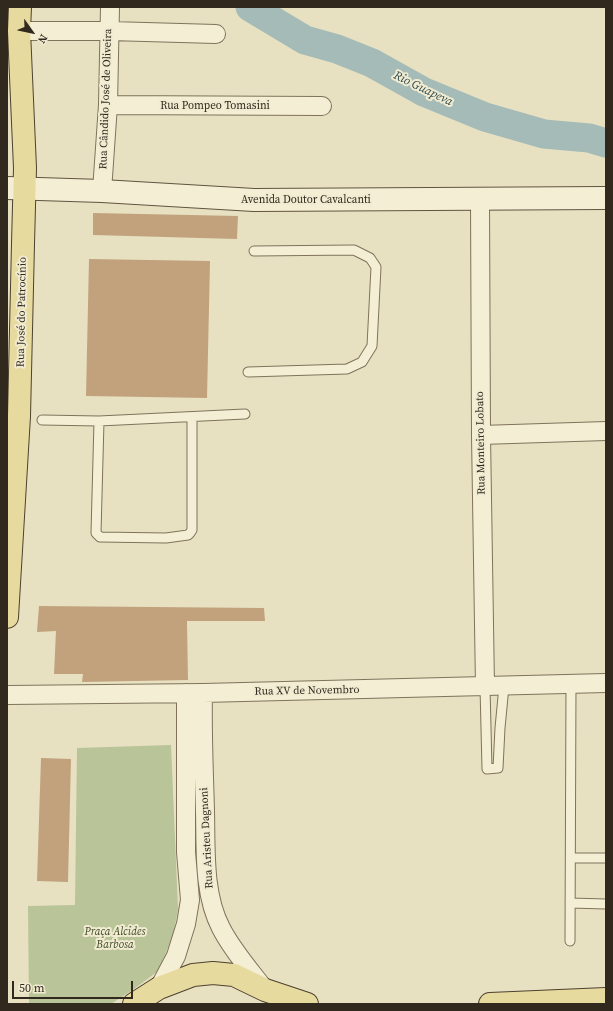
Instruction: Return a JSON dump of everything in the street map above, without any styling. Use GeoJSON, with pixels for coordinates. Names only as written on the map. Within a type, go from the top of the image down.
{"type":"FeatureCollection","features":[{"type":"Feature","properties":{"kind":"main road","name":"Rua José do Patrocínio"},"geometry":{"type":"LineString","coordinates":[[7,617],[19,416],[15,189],[24,168],[19,31],[20,7]]}},
{"type":"Feature","properties":{"kind":"main road","name":"Avenida Doutor Cavalcanti"},"geometry":{"type":"LineString","coordinates":[[15,189],[102,191],[254,200],[480,200],[606,198]]}},
{"type":"Feature","properties":{"kind":"main road"},"geometry":{"type":"LineString","coordinates":[[134,1004],[159,988],[193,975],[213,973],[234,976],[268,997],[307,1004]]}},
{"type":"Feature","properties":{"kind":"main road"},"geometry":{"type":"LineString","coordinates":[[490,1004],[606,999]]}},
{"type":"Feature","properties":{"kind":"street","name":"Rua Cândido José de Oliveira"},"geometry":{"type":"LineString","coordinates":[[102,191],[108,106],[110,7]]}},
{"type":"Feature","properties":{"kind":"street"},"geometry":{"type":"LineString","coordinates":[[19,31],[110,31],[216,34]]}},
{"type":"Feature","properties":{"kind":"street","name":"Rua Pompeo Tomasini"},"geometry":{"type":"LineString","coordinates":[[108,106],[322,106]]}},
{"type":"Feature","properties":{"kind":"street","name":"Rua Monteiro Lobato"},"geometry":{"type":"LineString","coordinates":[[480,200],[481,435],[485,686]]}},
{"type":"Feature","properties":{"kind":"street"},"geometry":{"type":"LineString","coordinates":[[481,435],[606,431]]}},
{"type":"Feature","properties":{"kind":"street","name":"Rua XV de Novembro"},"geometry":{"type":"LineString","coordinates":[[7,695],[195,693],[606,683]]}},
{"type":"Feature","properties":{"kind":"street","name":"Rua Aristeu Dagnoni"},"geometry":{"type":"LineString","coordinates":[[159,988],[176,956],[186,924],[190,900],[186,852],[195,693]]}},
{"type":"Feature","properties":{"kind":"street","name":"Rua Aristeu Dagnoni"},"geometry":{"type":"LineString","coordinates":[[195,693],[202,732],[206,858],[210,900],[224,934],[268,997]]}},
{"type":"Feature","properties":{"kind":"lane"},"geometry":{"type":"LineString","coordinates":[[248,372],[347,369],[362,362],[372,346],[376,267],[370,258],[354,250],[254,250]]}},
{"type":"Feature","properties":{"kind":"lane"},"geometry":{"type":"LineString","coordinates":[[42,420],[99,421],[245,414]]}},
{"type":"Feature","properties":{"kind":"lane"},"geometry":{"type":"LineString","coordinates":[[99,421],[96,533],[100,537],[166,538],[188,536],[192,530],[192,417]]}},
{"type":"Feature","properties":{"kind":"lane"},"geometry":{"type":"LineString","coordinates":[[570,941],[571,684]]}},
{"type":"Feature","properties":{"kind":"lane"},"geometry":{"type":"LineString","coordinates":[[485,686],[487,769],[498,768],[504,686]]}},
{"type":"Feature","properties":{"kind":"lane"},"geometry":{"type":"LineString","coordinates":[[570,858],[606,858]]}},
{"type":"Feature","properties":{"kind":"lane"},"geometry":{"type":"LineString","coordinates":[[570,904],[606,904]]}},
{"type":"Feature","properties":{"kind":"green space","name":"Praça Alcides Barbosa"},"geometry":{"type":"Polygon","coordinates":[[[171,745],[178,909],[173,936],[158,971],[111,1004],[29,1004],[28,906],[75,905],[77,748],[171,745]]]}},
{"type":"Feature","properties":{"kind":"building"},"geometry":{"type":"Polygon","coordinates":[[[93,213],[238,216],[237,239],[93,235],[93,213]]]}},
{"type":"Feature","properties":{"kind":"building"},"geometry":{"type":"Polygon","coordinates":[[[89,259],[210,261],[207,398],[86,396],[89,259]]]}},
{"type":"Feature","properties":{"kind":"building"},"geometry":{"type":"Polygon","coordinates":[[[39,606],[264,608],[265,621],[187,621],[188,680],[82,682],[83,674],[54,674],[56,631],[37,632],[39,606]]]}},
{"type":"Feature","properties":{"kind":"building"},"geometry":{"type":"Polygon","coordinates":[[[41,758],[71,759],[68,882],[37,881],[41,758]]]}},
{"type":"Feature","properties":{"kind":"waterway","name":"Rio Guapeva"},"geometry":{"type":"LineString","coordinates":[[250,7],[305,40],[337,49],[372,63],[424,92],[485,117],[544,134],[589,138],[606,143]]}}]}
